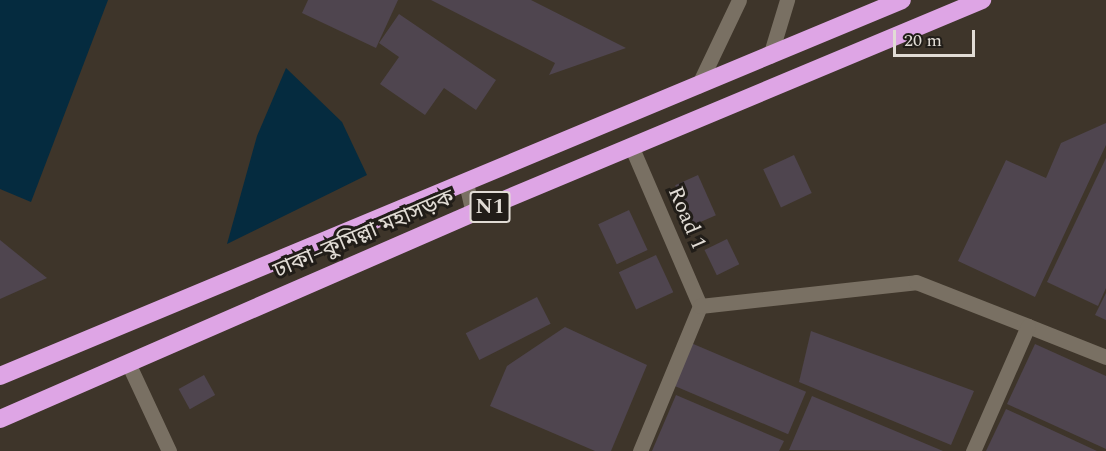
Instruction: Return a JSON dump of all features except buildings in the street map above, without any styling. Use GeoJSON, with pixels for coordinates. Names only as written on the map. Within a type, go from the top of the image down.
{"type":"FeatureCollection","features":[{"type":"Feature","properties":{"kind":"highway","name":"ঢাকা–কুমিল্লা মহাসড়ক"},"geometry":{"type":"LineString","coordinates":[[0,376],[902,0]]}},
{"type":"Feature","properties":{"kind":"highway","name":"ঢাকা–কুমিল্লা মহাসড়ক"},"geometry":{"type":"LineString","coordinates":[[0,419],[473,213],[982,0]]}},
{"type":"Feature","properties":{"kind":"street"},"geometry":{"type":"LineString","coordinates":[[698,86],[739,0]]}},
{"type":"Feature","properties":{"kind":"street"},"geometry":{"type":"LineString","coordinates":[[770,56],[787,0]]}},
{"type":"Feature","properties":{"kind":"street","name":"Road 1"},"geometry":{"type":"LineString","coordinates":[[632,148],[700,306]]}},
{"type":"Feature","properties":{"kind":"street"},"geometry":{"type":"LineString","coordinates":[[466,183],[473,213]]}},
{"type":"Feature","properties":{"kind":"street"},"geometry":{"type":"LineString","coordinates":[[640,451],[700,306],[916,282],[1106,357]]}},
{"type":"Feature","properties":{"kind":"street"},"geometry":{"type":"LineString","coordinates":[[973,451],[1028,326]]}},
{"type":"Feature","properties":{"kind":"street"},"geometry":{"type":"LineString","coordinates":[[128,363],[169,451]]}},
{"type":"Feature","properties":{"kind":"water"},"geometry":{"type":"Polygon","coordinates":[[[0,0],[108,0],[31,202],[0,189],[0,0]]]}},
{"type":"Feature","properties":{"kind":"water"},"geometry":{"type":"Polygon","coordinates":[[[286,68],[342,122],[367,175],[227,244],[257,136],[286,68]]]}}]}
